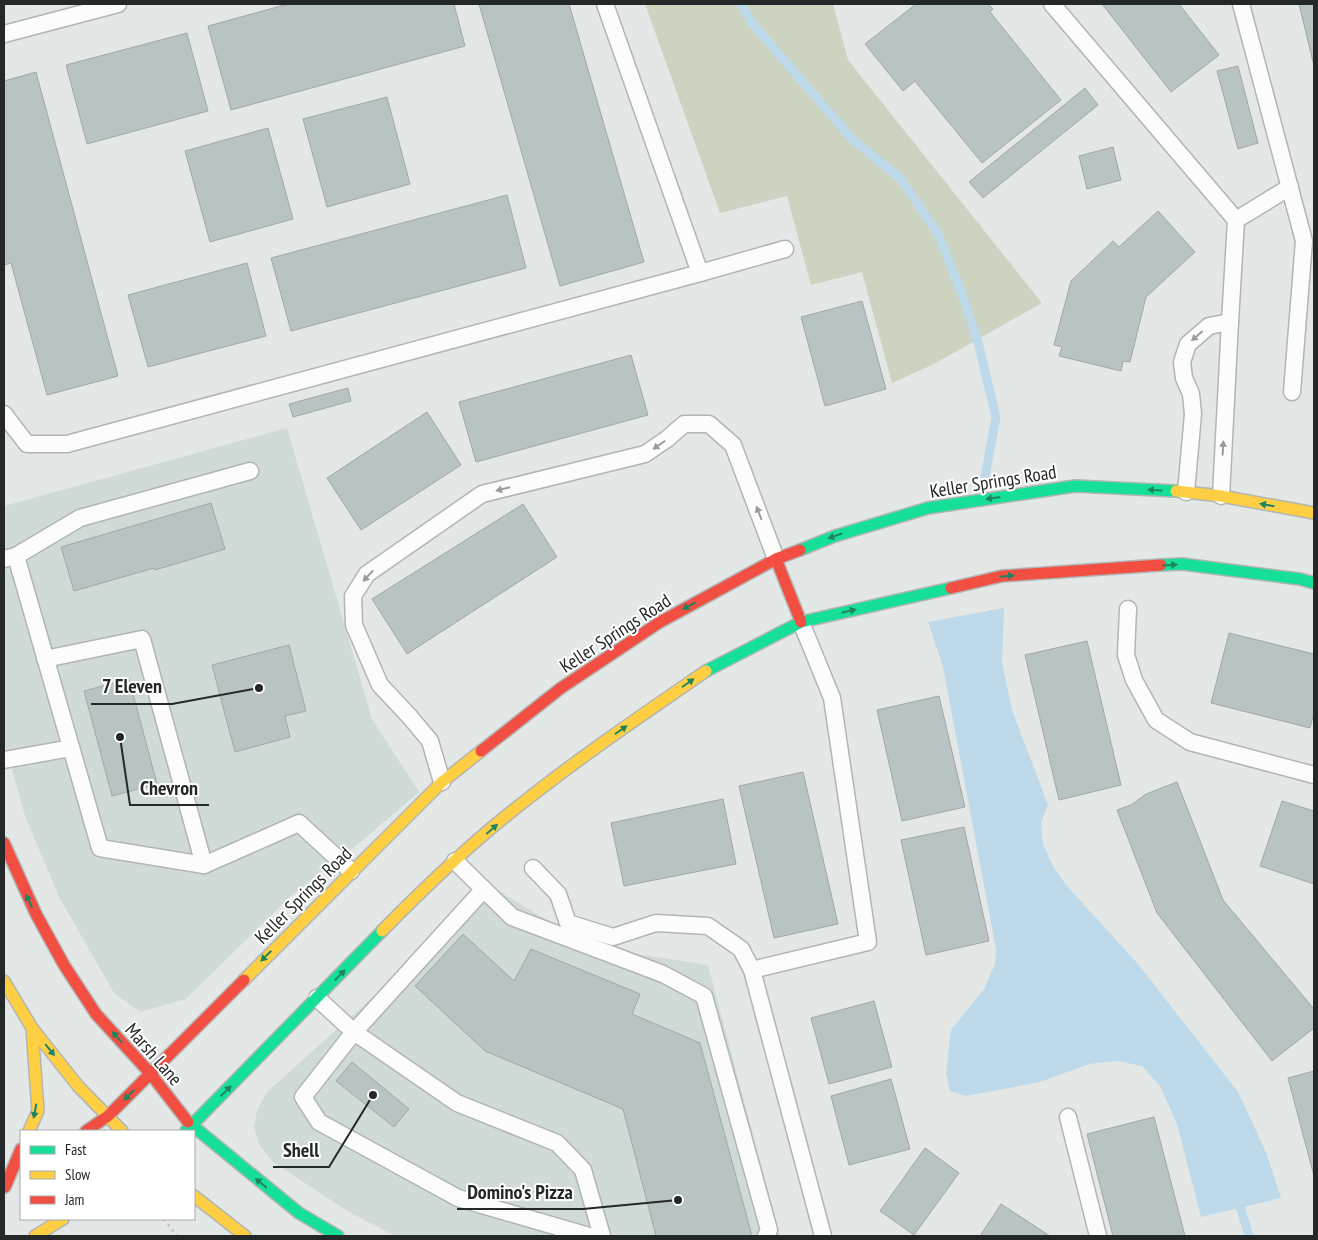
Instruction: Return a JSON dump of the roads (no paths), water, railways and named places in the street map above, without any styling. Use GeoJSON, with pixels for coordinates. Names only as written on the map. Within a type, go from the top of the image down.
{"type":"FeatureCollection","features":[{"type":"Feature","properties":{"kind":"main road","name":"Keller Springs Road"},"geometry":{"type":"LineString","coordinates":[[87,1130],[108,1116],[442,782],[561,688],[660,622],[776,559],[835,536],[928,508],[1076,486],[1186,492],[1220,496],[1314,513]]}},
{"type":"Feature","properties":{"kind":"main road"},"geometry":{"type":"LineString","coordinates":[[776,559],[801,622]]}},
{"type":"Feature","properties":{"kind":"main road"},"geometry":{"type":"LineString","coordinates":[[189,1128],[431,882],[523,802],[713,666],[801,622],[1002,576],[1182,564],[1300,579],[1314,583]]}},
{"type":"Feature","properties":{"kind":"main road","name":"Marsh Lane"},"geometry":{"type":"LineString","coordinates":[[4,843],[36,914],[64,965],[96,1014],[150,1073],[189,1128]]}},
{"type":"Feature","properties":{"kind":"main road"},"geometry":{"type":"LineString","coordinates":[[4,980],[32,1028],[78,1086],[121,1130]]}},
{"type":"Feature","properties":{"kind":"main road"},"geometry":{"type":"LineString","coordinates":[[29,1130],[38,1111],[32,1028]]}},
{"type":"Feature","properties":{"kind":"main road","name":"Marsh Lane"},"geometry":{"type":"LineString","coordinates":[[195,1133],[299,1214],[338,1236]]}},
{"type":"Feature","properties":{"kind":"main road"},"geometry":{"type":"LineString","coordinates":[[4,1187],[20,1151]]}},
{"type":"Feature","properties":{"kind":"main road"},"geometry":{"type":"LineString","coordinates":[[4,1187],[20,1177]]}},
{"type":"Feature","properties":{"kind":"main road"},"geometry":{"type":"LineString","coordinates":[[195,1197],[245,1236]]}},
{"type":"Feature","properties":{"kind":"main road"},"geometry":{"type":"LineString","coordinates":[[34,1236],[61,1220]]}},
{"type":"Feature","properties":{"kind":"lane"},"geometry":{"type":"LineString","coordinates":[[4,34],[118,4]]}},
{"type":"Feature","properties":{"kind":"lane"},"geometry":{"type":"LineString","coordinates":[[605,4],[700,273]]}},
{"type":"Feature","properties":{"kind":"lane"},"geometry":{"type":"LineString","coordinates":[[1052,4],[1236,220],[1220,496]]}},
{"type":"Feature","properties":{"kind":"lane"},"geometry":{"type":"LineString","coordinates":[[1241,4],[1304,241],[1292,392]]}},
{"type":"Feature","properties":{"kind":"lane"},"geometry":{"type":"LineString","coordinates":[[1236,220],[1290,186]]}},
{"type":"Feature","properties":{"kind":"lane"},"geometry":{"type":"LineString","coordinates":[[4,414],[27,444],[67,444],[785,250]]}},
{"type":"Feature","properties":{"kind":"lane"},"geometry":{"type":"LineString","coordinates":[[1186,492],[1193,414],[1191,394],[1184,378],[1182,362],[1188,344],[1208,326],[1230,322]]}},
{"type":"Feature","properties":{"kind":"lane"},"geometry":{"type":"LineString","coordinates":[[442,782],[430,741],[380,685],[354,624],[354,596],[367,574],[482,494],[645,454],[667,439],[684,424],[709,424],[733,444],[776,559]]}},
{"type":"Feature","properties":{"kind":"lane"},"geometry":{"type":"LineString","coordinates":[[250,471],[80,518],[10,557],[46,659],[100,848],[204,865],[299,823],[351,871]]}},
{"type":"Feature","properties":{"kind":"lane"},"geometry":{"type":"LineString","coordinates":[[1128,609],[1126,655],[1134,680],[1156,720],[1190,742],[1314,775]]}},
{"type":"Feature","properties":{"kind":"lane"},"geometry":{"type":"LineString","coordinates":[[752,970],[868,942],[832,698],[801,622]]}},
{"type":"Feature","properties":{"kind":"lane"},"geometry":{"type":"LineString","coordinates":[[46,659],[142,639],[204,865]]}},
{"type":"Feature","properties":{"kind":"lane"},"geometry":{"type":"LineString","coordinates":[[4,760],[71,748]]}},
{"type":"Feature","properties":{"kind":"lane"},"geometry":{"type":"LineString","coordinates":[[455,861],[512,917],[662,974],[704,996],[769,1230],[766,1236]]}},
{"type":"Feature","properties":{"kind":"lane"},"geometry":{"type":"LineString","coordinates":[[533,868],[558,894],[568,923],[613,937],[656,923],[708,926],[741,949],[752,970],[823,1236]]}},
{"type":"Feature","properties":{"kind":"lane"},"geometry":{"type":"LineString","coordinates":[[484,889],[354,1032],[303,1097],[319,1122],[458,1198],[589,1236]]}},
{"type":"Feature","properties":{"kind":"lane"},"geometry":{"type":"LineString","coordinates":[[317,998],[354,1032],[457,1103],[557,1143],[583,1170],[602,1236]]}},
{"type":"Feature","properties":{"kind":"lane"},"geometry":{"type":"LineString","coordinates":[[1068,1117],[1098,1236]]}},
{"type":"Feature","properties":{"kind":"water"},"geometry":{"type":"Polygon","coordinates":[[[1004,608],[1002,662],[1012,710],[1048,805],[1041,823],[1043,844],[1053,866],[1066,885],[1138,964],[1238,1092],[1266,1152],[1281,1198],[1201,1217],[1177,1124],[1160,1086],[1142,1066],[1117,1061],[1089,1064],[1040,1082],[966,1096],[950,1091],[946,1073],[951,1030],[984,989],[995,964],[996,949],[943,667],[928,622],[1004,608]]]}},
{"type":"Feature","properties":{"kind":"waterway"},"geometry":{"type":"LineString","coordinates":[[741,4],[752,23],[853,140],[900,178],[938,234],[959,286],[978,342],[996,417],[984,482]]}},
{"type":"Feature","properties":{"kind":"waterway"},"geometry":{"type":"LineString","coordinates":[[1237,1196],[1249,1236]]}},
{"type":"Feature","properties":{"kind":"place","name":"7 Eleven"},"geometry":{"type":"Point","coordinates":[259,688]}},
{"type":"Feature","properties":{"kind":"place","name":"Chevron"},"geometry":{"type":"Point","coordinates":[120,737]}},
{"type":"Feature","properties":{"kind":"place","name":"Shell"},"geometry":{"type":"Point","coordinates":[373,1095]}},
{"type":"Feature","properties":{"kind":"place","name":"Domino's Pizza"},"geometry":{"type":"Point","coordinates":[678,1200]}}]}
